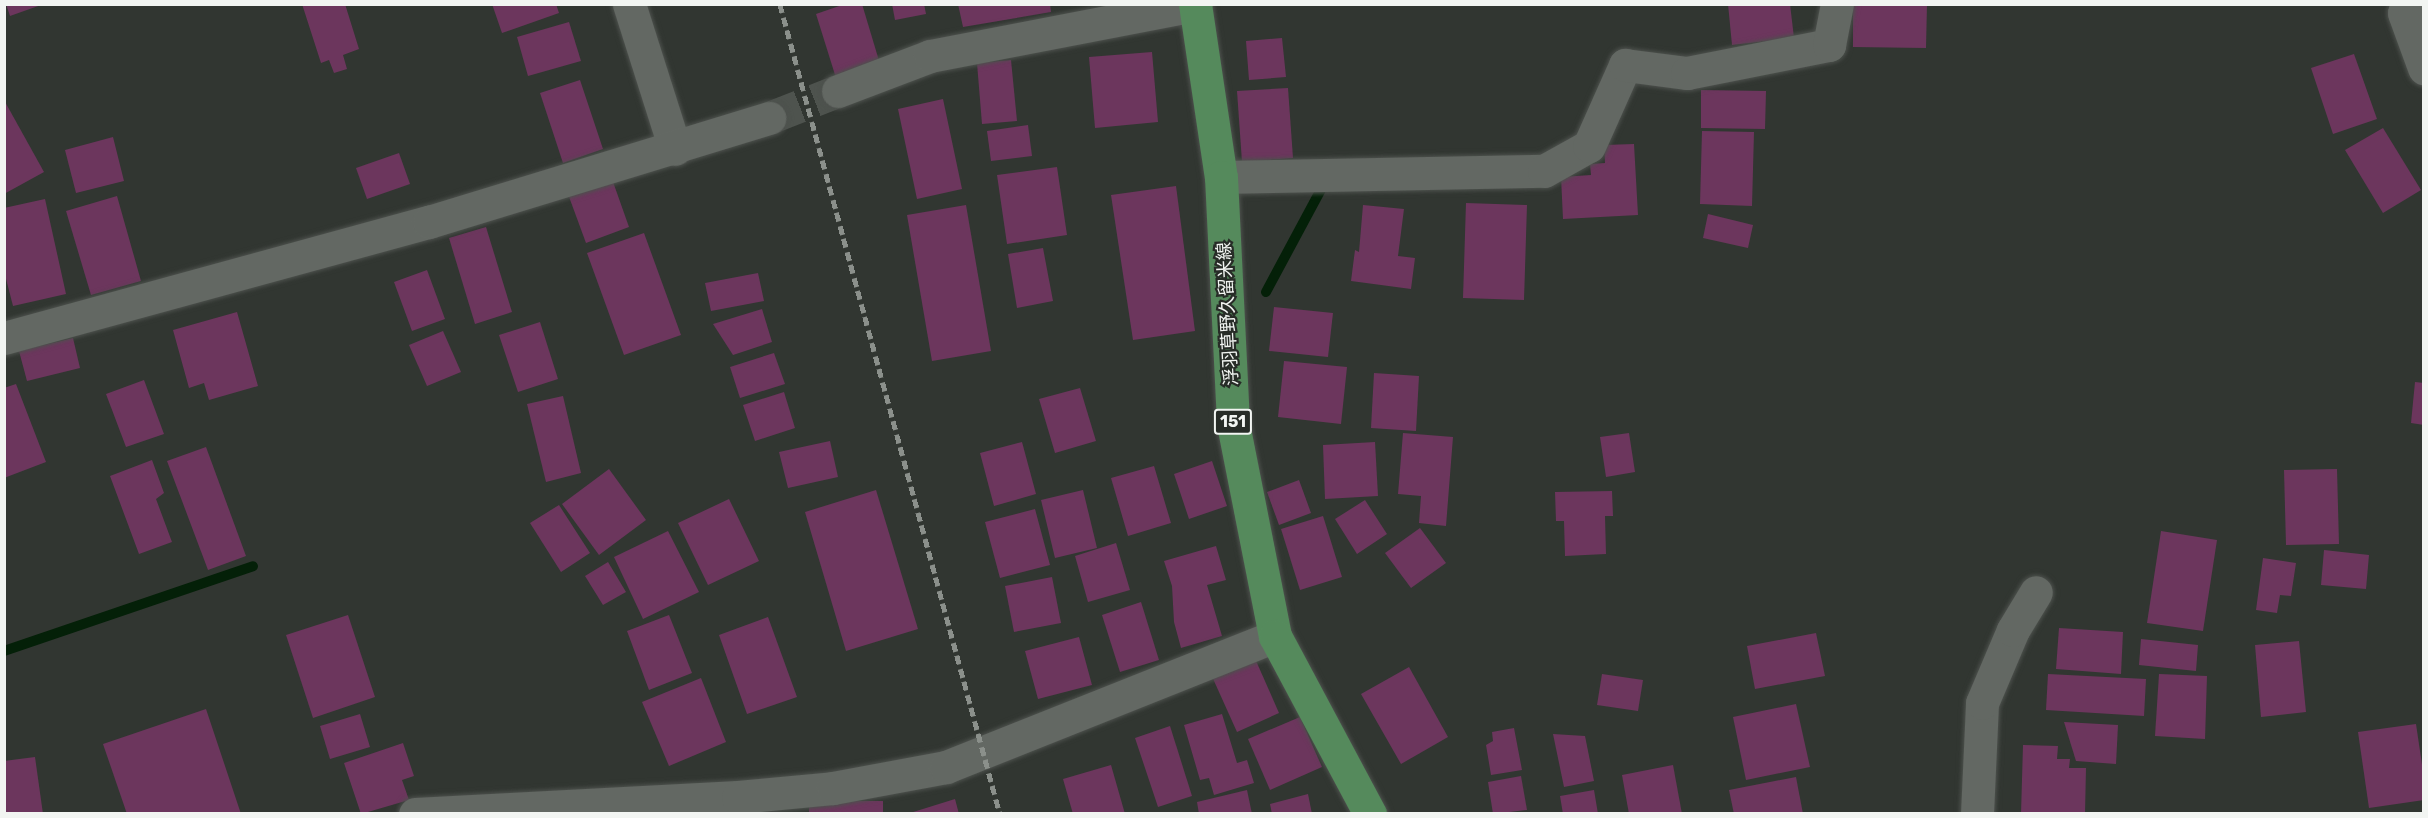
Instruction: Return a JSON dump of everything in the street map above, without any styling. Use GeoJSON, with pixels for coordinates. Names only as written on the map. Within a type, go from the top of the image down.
{"type":"FeatureCollection","features":[{"type":"Feature","properties":{"kind":"main road","name":"浮羽草野久留米線"},"geometry":{"type":"LineString","coordinates":[[1195,5],[1221,177],[1233,424],[1275,636],[1370,813]]}},
{"type":"Feature","properties":{"kind":"street"},"geometry":{"type":"LineString","coordinates":[[629,4],[675,148]]}},
{"type":"Feature","properties":{"kind":"street"},"geometry":{"type":"LineString","coordinates":[[1221,177],[1544,171],[1589,146],[1625,65],[1687,73],[1829,45],[1837,4]]}},
{"type":"Feature","properties":{"kind":"street"},"geometry":{"type":"LineString","coordinates":[[838,92],[930,56],[1195,5]]}},
{"type":"Feature","properties":{"kind":"street"},"geometry":{"type":"LineString","coordinates":[[2424,6],[2404,14],[2424,68]]}},
{"type":"Feature","properties":{"kind":"street"},"geometry":{"type":"LineString","coordinates":[[4,338],[429,222],[769,118]]}},
{"type":"Feature","properties":{"kind":"street"},"geometry":{"type":"LineString","coordinates":[[1977,813],[1982,703],[2013,630],[2036,592]]}},
{"type":"Feature","properties":{"kind":"street"},"geometry":{"type":"LineString","coordinates":[[415,813],[738,796],[833,788],[946,767],[1275,636]]}},
{"type":"Feature","properties":{"kind":"building"},"geometry":{"type":"Polygon","coordinates":[[[6,4],[41,4],[41,5],[10,16],[6,4]]]}},
{"type":"Feature","properties":{"kind":"building"},"geometry":{"type":"Polygon","coordinates":[[[302,4],[345,4],[359,49],[343,55],[347,69],[334,73],[329,60],[321,63],[302,4]]]}},
{"type":"Feature","properties":{"kind":"building"},"geometry":{"type":"Polygon","coordinates":[[[492,4],[556,4],[559,13],[502,33],[492,4]]]}},
{"type":"Feature","properties":{"kind":"building"},"geometry":{"type":"Polygon","coordinates":[[[845,4],[862,4],[880,64],[836,78],[816,14],[845,4]]]}},
{"type":"Feature","properties":{"kind":"building"},"geometry":{"type":"Polygon","coordinates":[[[892,4],[924,4],[926,14],[895,20],[892,4]]]}},
{"type":"Feature","properties":{"kind":"building"},"geometry":{"type":"Polygon","coordinates":[[[958,4],[1050,4],[1051,12],[963,27],[958,4]]]}},
{"type":"Feature","properties":{"kind":"building"},"geometry":{"type":"Polygon","coordinates":[[[1728,4],[1790,4],[1794,38],[1732,45],[1728,4]]]}},
{"type":"Feature","properties":{"kind":"building"},"geometry":{"type":"Polygon","coordinates":[[[1853,4],[1927,4],[1926,48],[1853,47],[1853,4]]]}},
{"type":"Feature","properties":{"kind":"building"},"geometry":{"type":"Polygon","coordinates":[[[569,22],[581,61],[528,76],[517,37],[569,22]]]}},
{"type":"Feature","properties":{"kind":"building"},"geometry":{"type":"Polygon","coordinates":[[[1282,38],[1286,77],[1249,80],[1246,41],[1282,38]]]}},
{"type":"Feature","properties":{"kind":"building"},"geometry":{"type":"Polygon","coordinates":[[[1152,52],[1158,122],[1095,128],[1089,57],[1152,52]]]}},
{"type":"Feature","properties":{"kind":"building"},"geometry":{"type":"Polygon","coordinates":[[[2354,54],[2377,119],[2333,134],[2311,68],[2354,54]]]}},
{"type":"Feature","properties":{"kind":"building"},"geometry":{"type":"Polygon","coordinates":[[[1011,60],[1017,121],[982,124],[977,63],[1011,60]]]}},
{"type":"Feature","properties":{"kind":"building"},"geometry":{"type":"Polygon","coordinates":[[[580,80],[603,149],[563,163],[540,93],[580,80]]]}},
{"type":"Feature","properties":{"kind":"building"},"geometry":{"type":"Polygon","coordinates":[[[1288,88],[1293,158],[1242,162],[1237,91],[1288,88]]]}},
{"type":"Feature","properties":{"kind":"building"},"geometry":{"type":"Polygon","coordinates":[[[1701,90],[1766,91],[1765,129],[1701,128],[1701,90]]]}},
{"type":"Feature","properties":{"kind":"building"},"geometry":{"type":"Polygon","coordinates":[[[943,99],[962,189],[917,199],[898,109],[943,99]]]}},
{"type":"Feature","properties":{"kind":"building"},"geometry":{"type":"Polygon","coordinates":[[[4,100],[44,172],[4,194],[4,100]]]}},
{"type":"Feature","properties":{"kind":"building"},"geometry":{"type":"Polygon","coordinates":[[[1028,125],[1032,156],[991,161],[987,131],[1028,125]]]}},
{"type":"Feature","properties":{"kind":"building"},"geometry":{"type":"Polygon","coordinates":[[[2383,128],[2421,190],[2383,213],[2345,150],[2383,128]]]}},
{"type":"Feature","properties":{"kind":"building"},"geometry":{"type":"Polygon","coordinates":[[[1702,131],[1754,132],[1752,206],[1700,204],[1702,131]]]}},
{"type":"Feature","properties":{"kind":"building"},"geometry":{"type":"Polygon","coordinates":[[[113,137],[124,181],[76,193],[65,150],[113,137]]]}},
{"type":"Feature","properties":{"kind":"building"},"geometry":{"type":"Polygon","coordinates":[[[1634,144],[1638,215],[1563,219],[1561,177],[1591,175],[1590,164],[1605,163],[1604,145],[1634,144]]]}},
{"type":"Feature","properties":{"kind":"building"},"geometry":{"type":"Polygon","coordinates":[[[399,153],[410,184],[367,199],[356,168],[399,153]]]}},
{"type":"Feature","properties":{"kind":"building"},"geometry":{"type":"Polygon","coordinates":[[[1057,167],[1067,235],[1007,244],[997,175],[1057,167]]]}},
{"type":"Feature","properties":{"kind":"building"},"geometry":{"type":"Polygon","coordinates":[[[612,179],[629,227],[586,243],[568,194],[612,179]]]}},
{"type":"Feature","properties":{"kind":"building"},"geometry":{"type":"Polygon","coordinates":[[[1176,186],[1195,331],[1133,340],[1111,195],[1176,186]]]}},
{"type":"Feature","properties":{"kind":"building"},"geometry":{"type":"Polygon","coordinates":[[[117,196],[141,281],[91,295],[66,211],[117,196]]]}},
{"type":"Feature","properties":{"kind":"building"},"geometry":{"type":"Polygon","coordinates":[[[45,199],[66,294],[13,306],[4,271],[4,208],[45,199]]]}},
{"type":"Feature","properties":{"kind":"building"},"geometry":{"type":"Polygon","coordinates":[[[1466,203],[1527,205],[1524,300],[1463,298],[1466,203]]]}},
{"type":"Feature","properties":{"kind":"building"},"geometry":{"type":"Polygon","coordinates":[[[966,205],[991,351],[932,361],[907,215],[966,205]]]}},
{"type":"Feature","properties":{"kind":"building"},"geometry":{"type":"Polygon","coordinates":[[[1363,205],[1404,209],[1398,256],[1415,258],[1411,289],[1351,281],[1355,250],[1359,252],[1363,205]]]}},
{"type":"Feature","properties":{"kind":"building"},"geometry":{"type":"Polygon","coordinates":[[[1708,214],[1753,225],[1748,248],[1703,238],[1708,214]]]}},
{"type":"Feature","properties":{"kind":"building"},"geometry":{"type":"Polygon","coordinates":[[[486,227],[512,312],[475,324],[449,238],[486,227]]]}},
{"type":"Feature","properties":{"kind":"building"},"geometry":{"type":"Polygon","coordinates":[[[644,233],[681,335],[624,355],[587,253],[644,233]]]}},
{"type":"Feature","properties":{"kind":"building"},"geometry":{"type":"Polygon","coordinates":[[[1043,248],[1053,301],[1017,308],[1008,254],[1043,248]]]}},
{"type":"Feature","properties":{"kind":"building"},"geometry":{"type":"Polygon","coordinates":[[[427,270],[445,319],[412,331],[394,282],[427,270]]]}},
{"type":"Feature","properties":{"kind":"building"},"geometry":{"type":"Polygon","coordinates":[[[758,273],[764,301],[711,311],[705,283],[758,273]]]}},
{"type":"Feature","properties":{"kind":"building"},"geometry":{"type":"Polygon","coordinates":[[[1274,307],[1333,313],[1328,357],[1269,351],[1274,307]]]}},
{"type":"Feature","properties":{"kind":"building"},"geometry":{"type":"Polygon","coordinates":[[[762,309],[772,342],[733,355],[713,324],[762,309]]]}},
{"type":"Feature","properties":{"kind":"building"},"geometry":{"type":"Polygon","coordinates":[[[237,312],[258,386],[209,400],[204,383],[189,388],[173,330],[237,312]]]}},
{"type":"Feature","properties":{"kind":"building"},"geometry":{"type":"Polygon","coordinates":[[[540,322],[558,379],[518,392],[499,335],[540,322]]]}},
{"type":"Feature","properties":{"kind":"building"},"geometry":{"type":"Polygon","coordinates":[[[443,331],[461,372],[427,386],[409,345],[443,331]]]}},
{"type":"Feature","properties":{"kind":"building"},"geometry":{"type":"Polygon","coordinates":[[[73,338],[80,368],[27,381],[19,351],[73,338]]]}},
{"type":"Feature","properties":{"kind":"building"},"geometry":{"type":"Polygon","coordinates":[[[774,353],[785,384],[740,398],[730,367],[774,353]]]}},
{"type":"Feature","properties":{"kind":"building"},"geometry":{"type":"Polygon","coordinates":[[[1284,361],[1347,367],[1341,424],[1278,417],[1284,361]]]}},
{"type":"Feature","properties":{"kind":"building"},"geometry":{"type":"Polygon","coordinates":[[[1374,373],[1419,376],[1416,431],[1371,428],[1374,373]]]}},
{"type":"Feature","properties":{"kind":"building"},"geometry":{"type":"Polygon","coordinates":[[[144,380],[164,434],[126,447],[106,394],[144,380]]]}},
{"type":"Feature","properties":{"kind":"building"},"geometry":{"type":"Polygon","coordinates":[[[2415,382],[2424,383],[2424,425],[2411,423],[2415,382]]]}},
{"type":"Feature","properties":{"kind":"building"},"geometry":{"type":"Polygon","coordinates":[[[16,384],[46,462],[4,478],[4,388],[16,384]]]}},
{"type":"Feature","properties":{"kind":"building"},"geometry":{"type":"Polygon","coordinates":[[[1080,388],[1096,441],[1055,453],[1039,399],[1080,388]]]}},
{"type":"Feature","properties":{"kind":"building"},"geometry":{"type":"Polygon","coordinates":[[[784,392],[795,428],[755,441],[743,405],[784,392]]]}},
{"type":"Feature","properties":{"kind":"building"},"geometry":{"type":"Polygon","coordinates":[[[563,396],[581,473],[546,482],[527,404],[563,396]]]}},
{"type":"Feature","properties":{"kind":"building"},"geometry":{"type":"Polygon","coordinates":[[[1403,433],[1453,437],[1446,526],[1419,523],[1421,496],[1398,494],[1403,433]]]}},
{"type":"Feature","properties":{"kind":"building"},"geometry":{"type":"Polygon","coordinates":[[[1629,433],[1635,472],[1606,477],[1600,437],[1629,433]]]}},
{"type":"Feature","properties":{"kind":"building"},"geometry":{"type":"Polygon","coordinates":[[[830,441],[838,477],[788,488],[779,452],[830,441]]]}},
{"type":"Feature","properties":{"kind":"building"},"geometry":{"type":"Polygon","coordinates":[[[1022,442],[1036,494],[994,506],[980,453],[1022,442]]]}},
{"type":"Feature","properties":{"kind":"building"},"geometry":{"type":"Polygon","coordinates":[[[1375,442],[1378,496],[1325,499],[1323,445],[1375,442]]]}},
{"type":"Feature","properties":{"kind":"building"},"geometry":{"type":"Polygon","coordinates":[[[206,447],[246,556],[208,570],[167,461],[206,447]]]}},
{"type":"Feature","properties":{"kind":"building"},"geometry":{"type":"Polygon","coordinates":[[[152,460],[164,493],[156,499],[172,542],[139,554],[110,476],[152,460]]]}},
{"type":"Feature","properties":{"kind":"building"},"geometry":{"type":"Polygon","coordinates":[[[1212,461],[1227,506],[1189,519],[1174,474],[1212,461]]]}},
{"type":"Feature","properties":{"kind":"building"},"geometry":{"type":"Polygon","coordinates":[[[1154,466],[1171,523],[1128,536],[1111,478],[1154,466]]]}},
{"type":"Feature","properties":{"kind":"building"},"geometry":{"type":"Polygon","coordinates":[[[609,469],[646,520],[599,555],[562,504],[609,469]]]}},
{"type":"Feature","properties":{"kind":"building"},"geometry":{"type":"Polygon","coordinates":[[[2337,469],[2339,544],[2286,545],[2284,470],[2337,469]]]}},
{"type":"Feature","properties":{"kind":"building"},"geometry":{"type":"Polygon","coordinates":[[[1299,480],[1311,513],[1279,525],[1267,492],[1299,480]]]}},
{"type":"Feature","properties":{"kind":"building"},"geometry":{"type":"Polygon","coordinates":[[[876,490],[918,629],[846,651],[805,512],[876,490]]]}},
{"type":"Feature","properties":{"kind":"building"},"geometry":{"type":"Polygon","coordinates":[[[1083,490],[1097,548],[1055,558],[1041,500],[1083,490]]]}},
{"type":"Feature","properties":{"kind":"building"},"geometry":{"type":"Polygon","coordinates":[[[1612,491],[1613,516],[1605,516],[1606,554],[1565,556],[1564,521],[1556,521],[1555,492],[1612,491]]]}},
{"type":"Feature","properties":{"kind":"building"},"geometry":{"type":"Polygon","coordinates":[[[729,499],[759,561],[708,585],[678,523],[729,499]]]}},
{"type":"Feature","properties":{"kind":"building"},"geometry":{"type":"Polygon","coordinates":[[[1365,500],[1387,534],[1357,554],[1335,519],[1365,500]]]}},
{"type":"Feature","properties":{"kind":"building"},"geometry":{"type":"Polygon","coordinates":[[[559,505],[590,553],[561,572],[530,523],[559,505]]]}},
{"type":"Feature","properties":{"kind":"building"},"geometry":{"type":"Polygon","coordinates":[[[1035,509],[1050,565],[1000,578],[985,522],[1035,509]]]}},
{"type":"Feature","properties":{"kind":"building"},"geometry":{"type":"Polygon","coordinates":[[[1323,516],[1342,577],[1300,590],[1281,529],[1323,516]]]}},
{"type":"Feature","properties":{"kind":"building"},"geometry":{"type":"Polygon","coordinates":[[[1420,528],[1446,563],[1411,588],[1385,553],[1420,528]]]}},
{"type":"Feature","properties":{"kind":"building"},"geometry":{"type":"Polygon","coordinates":[[[668,531],[699,592],[643,619],[614,557],[668,531]]]}},
{"type":"Feature","properties":{"kind":"building"},"geometry":{"type":"Polygon","coordinates":[[[2161,531],[2217,540],[2203,631],[2147,623],[2161,531]]]}},
{"type":"Feature","properties":{"kind":"building"},"geometry":{"type":"Polygon","coordinates":[[[1116,543],[1130,590],[1088,602],[1075,556],[1116,543]]]}},
{"type":"Feature","properties":{"kind":"building"},"geometry":{"type":"Polygon","coordinates":[[[1216,546],[1226,580],[1207,585],[1222,636],[1181,648],[1174,622],[1172,586],[1164,561],[1216,546]]]}},
{"type":"Feature","properties":{"kind":"building"},"geometry":{"type":"Polygon","coordinates":[[[2324,550],[2369,555],[2366,589],[2321,585],[2324,550]]]}},
{"type":"Feature","properties":{"kind":"building"},"geometry":{"type":"Polygon","coordinates":[[[2263,558],[2296,563],[2291,596],[2280,595],[2277,613],[2256,610],[2263,558]]]}},
{"type":"Feature","properties":{"kind":"building"},"geometry":{"type":"Polygon","coordinates":[[[608,562],[626,592],[603,605],[585,576],[608,562]]]}},
{"type":"Feature","properties":{"kind":"building"},"geometry":{"type":"Polygon","coordinates":[[[1052,577],[1061,623],[1014,632],[1005,586],[1052,577]]]}},
{"type":"Feature","properties":{"kind":"building"},"geometry":{"type":"Polygon","coordinates":[[[1141,602],[1159,660],[1120,672],[1102,615],[1141,602]]]}},
{"type":"Feature","properties":{"kind":"building"},"geometry":{"type":"Polygon","coordinates":[[[348,615],[375,697],[313,718],[286,635],[348,615]]]}},
{"type":"Feature","properties":{"kind":"building"},"geometry":{"type":"Polygon","coordinates":[[[669,615],[692,673],[649,690],[627,631],[669,615]]]}},
{"type":"Feature","properties":{"kind":"building"},"geometry":{"type":"Polygon","coordinates":[[[768,617],[797,697],[747,714],[719,635],[768,617]]]}},
{"type":"Feature","properties":{"kind":"building"},"geometry":{"type":"Polygon","coordinates":[[[2059,628],[2123,632],[2121,674],[2056,669],[2059,628]]]}},
{"type":"Feature","properties":{"kind":"building"},"geometry":{"type":"Polygon","coordinates":[[[1816,633],[1825,676],[1755,689],[1747,646],[1816,633]]]}},
{"type":"Feature","properties":{"kind":"building"},"geometry":{"type":"Polygon","coordinates":[[[1079,637],[1092,685],[1038,699],[1025,651],[1079,637]]]}},
{"type":"Feature","properties":{"kind":"building"},"geometry":{"type":"Polygon","coordinates":[[[2141,639],[2198,645],[2196,671],[2139,665],[2141,639]]]}},
{"type":"Feature","properties":{"kind":"building"},"geometry":{"type":"Polygon","coordinates":[[[2299,641],[2306,712],[2261,717],[2255,645],[2299,641]]]}},
{"type":"Feature","properties":{"kind":"building"},"geometry":{"type":"Polygon","coordinates":[[[1253,654],[1279,713],[1237,732],[1210,672],[1253,654]]]}},
{"type":"Feature","properties":{"kind":"building"},"geometry":{"type":"Polygon","coordinates":[[[1409,667],[1448,737],[1401,764],[1361,694],[1409,667]]]}},
{"type":"Feature","properties":{"kind":"building"},"geometry":{"type":"Polygon","coordinates":[[[1602,674],[1643,680],[1638,711],[1597,705],[1602,674]]]}},
{"type":"Feature","properties":{"kind":"building"},"geometry":{"type":"Polygon","coordinates":[[[2048,674],[2146,679],[2144,716],[2046,710],[2048,674]]]}},
{"type":"Feature","properties":{"kind":"building"},"geometry":{"type":"Polygon","coordinates":[[[2159,674],[2207,676],[2205,739],[2155,736],[2159,674]]]}},
{"type":"Feature","properties":{"kind":"building"},"geometry":{"type":"Polygon","coordinates":[[[701,678],[726,742],[669,766],[642,702],[701,678]]]}},
{"type":"Feature","properties":{"kind":"building"},"geometry":{"type":"Polygon","coordinates":[[[1796,704],[1810,767],[1746,780],[1733,717],[1796,704]]]}},
{"type":"Feature","properties":{"kind":"building"},"geometry":{"type":"Polygon","coordinates":[[[206,709],[241,814],[127,814],[103,744],[206,709]]]}},
{"type":"Feature","properties":{"kind":"building"},"geometry":{"type":"Polygon","coordinates":[[[360,714],[370,747],[330,759],[320,726],[360,714]]]}},
{"type":"Feature","properties":{"kind":"building"},"geometry":{"type":"Polygon","coordinates":[[[1222,714],[1237,763],[1247,760],[1254,783],[1214,795],[1209,778],[1200,780],[1184,725],[1222,714]]]}},
{"type":"Feature","properties":{"kind":"building"},"geometry":{"type":"Polygon","coordinates":[[[1300,717],[1322,767],[1270,790],[1248,739],[1300,717]]]}},
{"type":"Feature","properties":{"kind":"building"},"geometry":{"type":"Polygon","coordinates":[[[2064,722],[2118,725],[2116,764],[2076,761],[2064,722]]]}},
{"type":"Feature","properties":{"kind":"building"},"geometry":{"type":"Polygon","coordinates":[[[2416,724],[2424,778],[2424,800],[2369,808],[2358,732],[2416,724]]]}},
{"type":"Feature","properties":{"kind":"building"},"geometry":{"type":"Polygon","coordinates":[[[1170,726],[1192,796],[1158,807],[1135,738],[1170,726]]]}},
{"type":"Feature","properties":{"kind":"building"},"geometry":{"type":"Polygon","coordinates":[[[1514,728],[1522,770],[1491,775],[1486,745],[1493,741],[1492,732],[1514,728]]]}},
{"type":"Feature","properties":{"kind":"building"},"geometry":{"type":"Polygon","coordinates":[[[1553,734],[1585,736],[1594,781],[1564,787],[1553,734]]]}},
{"type":"Feature","properties":{"kind":"building"},"geometry":{"type":"Polygon","coordinates":[[[403,743],[414,776],[402,780],[409,800],[361,814],[344,763],[403,743]]]}},
{"type":"Feature","properties":{"kind":"building"},"geometry":{"type":"Polygon","coordinates":[[[2023,745],[2058,746],[2057,759],[2070,759],[2069,768],[2086,768],[2085,814],[2021,814],[2023,745]]]}},
{"type":"Feature","properties":{"kind":"building"},"geometry":{"type":"Polygon","coordinates":[[[35,757],[43,814],[4,814],[4,761],[35,757]]]}},
{"type":"Feature","properties":{"kind":"building"},"geometry":{"type":"Polygon","coordinates":[[[1111,765],[1125,814],[1073,814],[1063,779],[1111,765]]]}},
{"type":"Feature","properties":{"kind":"building"},"geometry":{"type":"Polygon","coordinates":[[[1673,765],[1682,814],[1629,814],[1622,775],[1673,765]]]}},
{"type":"Feature","properties":{"kind":"building"},"geometry":{"type":"Polygon","coordinates":[[[1521,776],[1527,810],[1493,814],[1488,782],[1521,776]]]}},
{"type":"Feature","properties":{"kind":"building"},"geometry":{"type":"Polygon","coordinates":[[[1796,777],[1803,814],[1734,814],[1729,790],[1796,777]]]}},
{"type":"Feature","properties":{"kind":"building"},"geometry":{"type":"Polygon","coordinates":[[[1247,790],[1252,814],[1199,814],[1197,802],[1247,790]]]}},
{"type":"Feature","properties":{"kind":"building"},"geometry":{"type":"Polygon","coordinates":[[[1594,790],[1598,814],[1563,814],[1560,796],[1594,790]]]}},
{"type":"Feature","properties":{"kind":"building"},"geometry":{"type":"Polygon","coordinates":[[[1308,794],[1312,814],[1272,814],[1270,804],[1308,794]]]}},
{"type":"Feature","properties":{"kind":"building"},"geometry":{"type":"Polygon","coordinates":[[[955,799],[959,814],[910,814],[910,813],[955,799]]]}},
{"type":"Feature","properties":{"kind":"building"},"geometry":{"type":"Polygon","coordinates":[[[809,801],[883,801],[883,814],[809,814],[809,801]]]}},
{"type":"Feature","properties":{"kind":"waterway"},"geometry":{"type":"LineString","coordinates":[[1266,292],[1326,180]]}},
{"type":"Feature","properties":{"kind":"waterway"},"geometry":{"type":"LineString","coordinates":[[4,651],[253,566]]}},
{"type":"Feature","properties":{"kind":"tunnel"},"geometry":{"type":"LineString","coordinates":[[769,118],[838,91]]}},
{"type":"Feature","properties":{"kind":"railway"},"geometry":{"type":"LineString","coordinates":[[780,4],[1000,814]]}}]}
